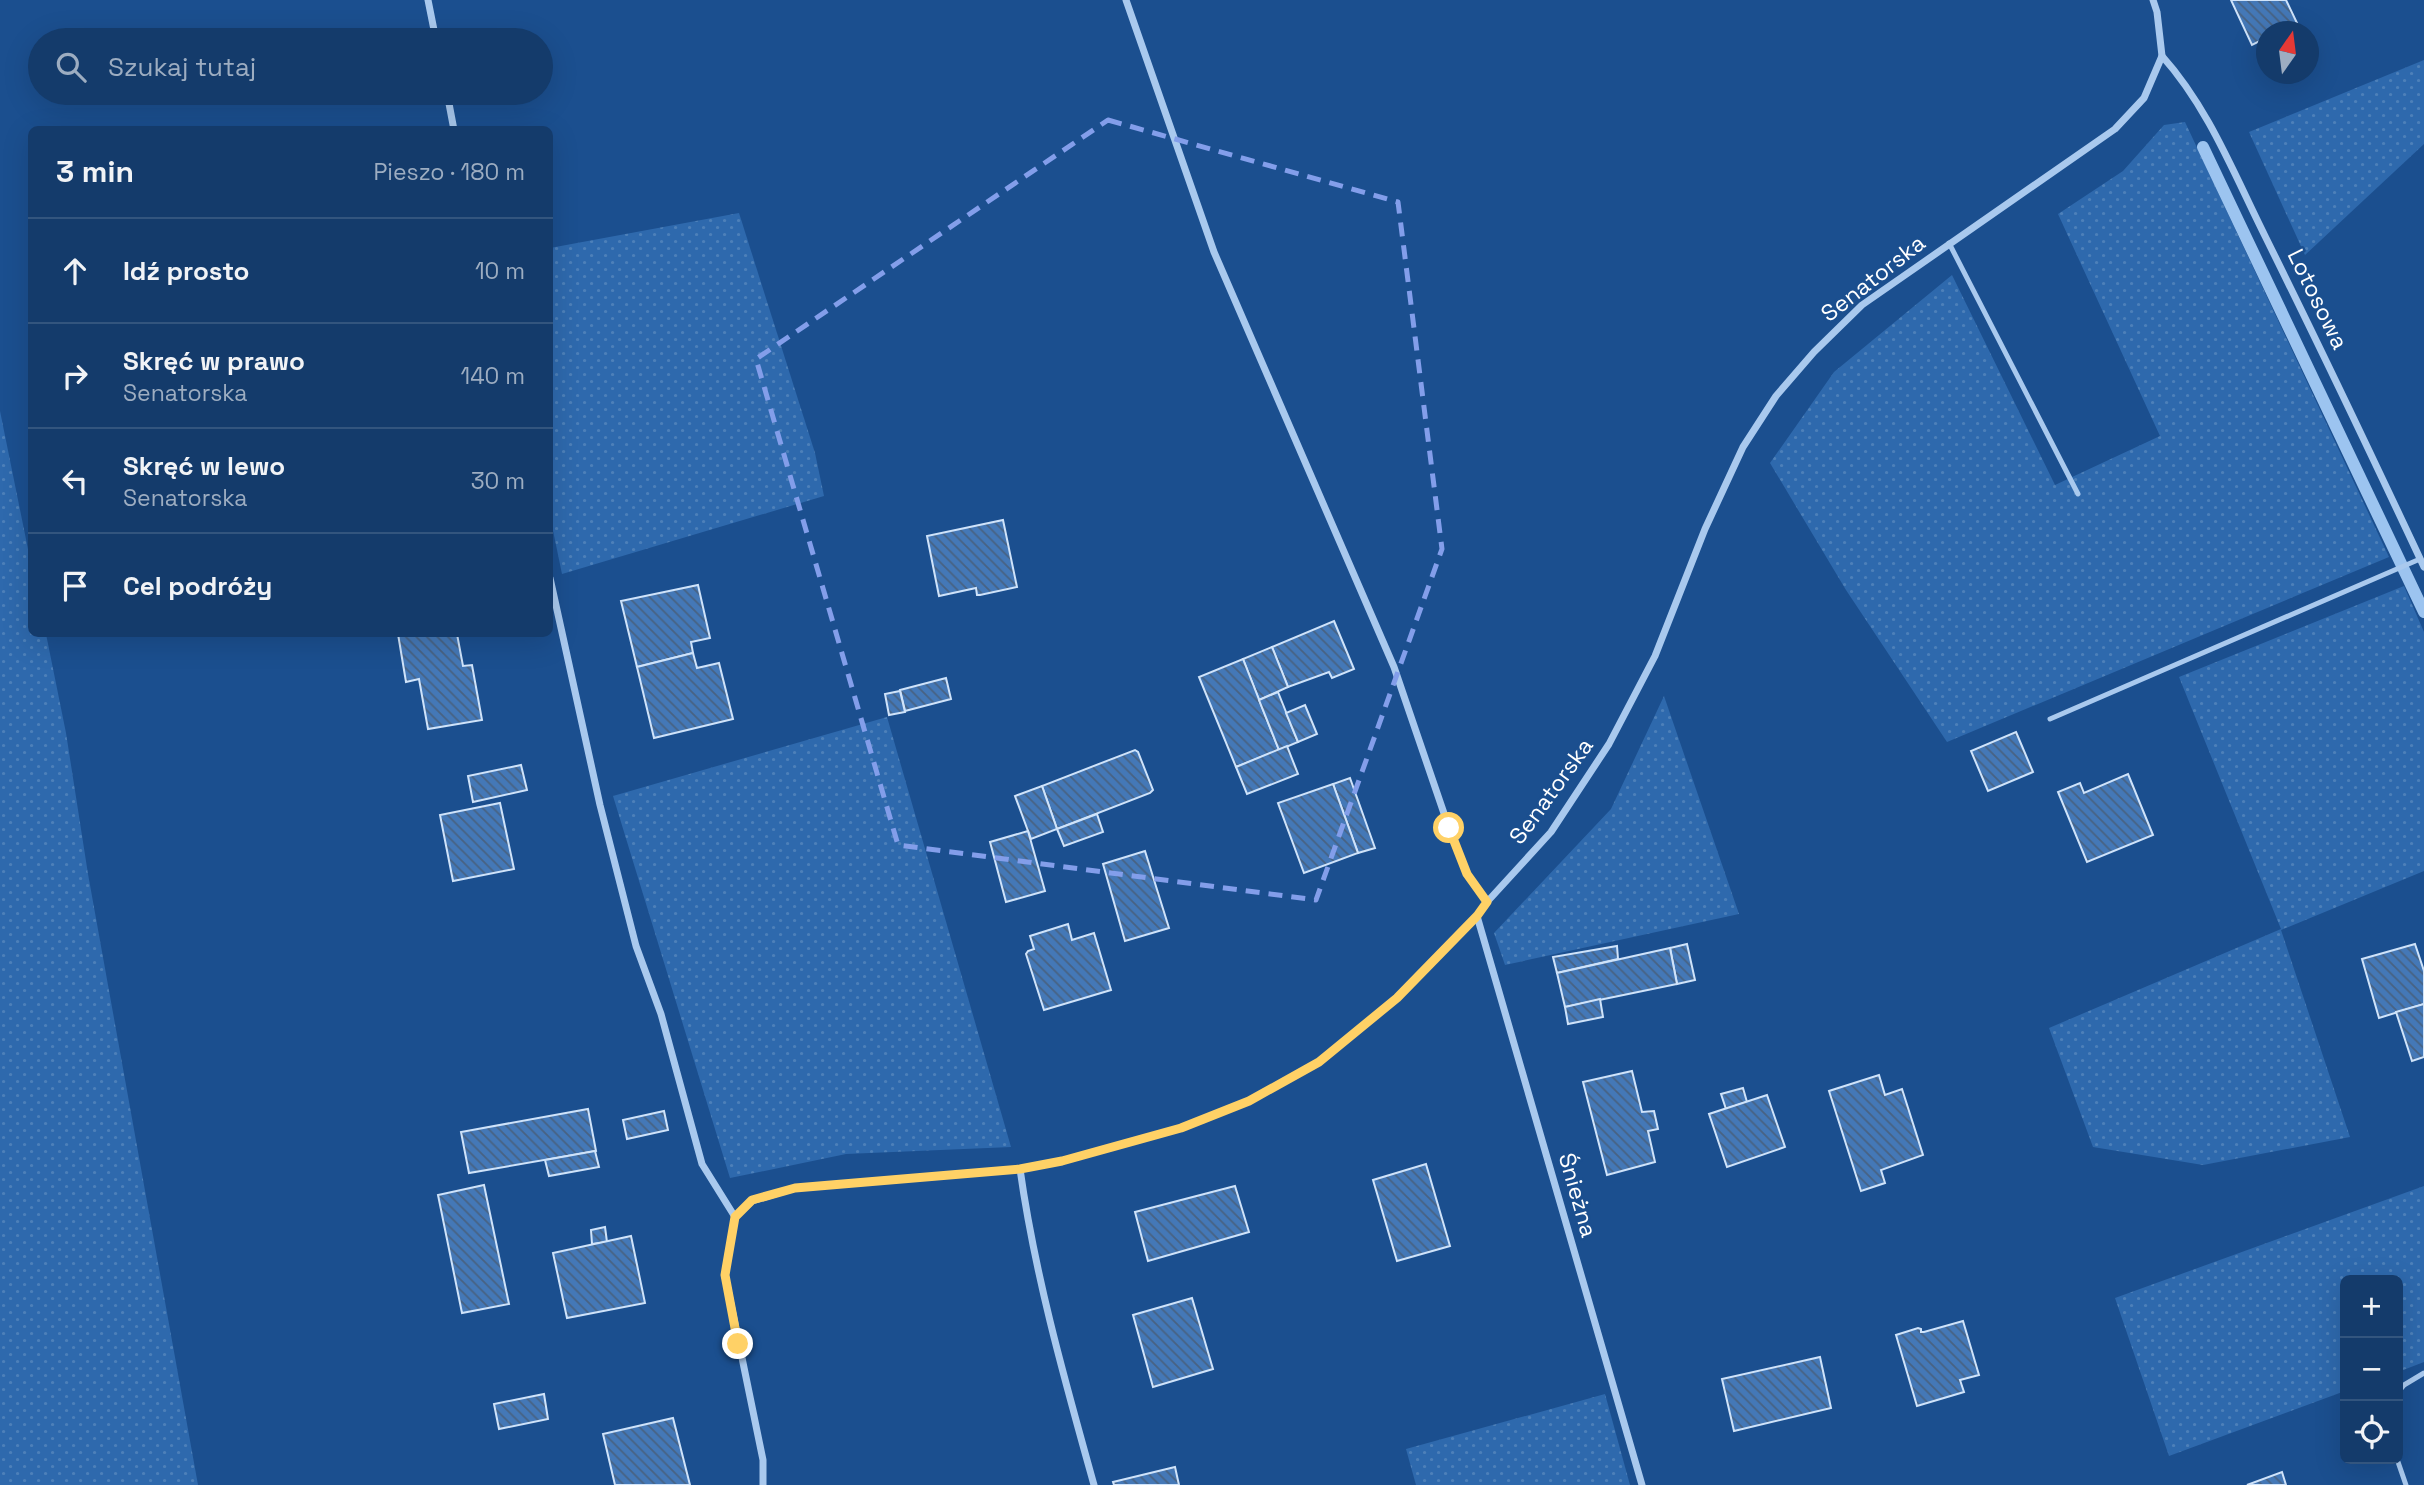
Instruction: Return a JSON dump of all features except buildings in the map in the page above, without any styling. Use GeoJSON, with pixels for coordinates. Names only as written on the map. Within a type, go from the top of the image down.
{"type":"FeatureCollection","features":[{"type":"Feature","properties":{"kind":"street"},"geometry":{"type":"LineString","coordinates":[[428,0],[434,28]]}},
{"type":"Feature","properties":{"kind":"street"},"geometry":{"type":"LineString","coordinates":[[1126,0],[1214,252],[1394,667],[1467,874],[1487,902]]}},
{"type":"Feature","properties":{"kind":"street","name":"Senatorska"},"geometry":{"type":"LineString","coordinates":[[735,1217],[752,1200],[795,1188],[1020,1169],[1062,1161],[1181,1128],[1249,1101],[1319,1062],[1397,998],[1477,916],[1551,832],[1609,744],[1655,656],[1705,529],[1743,447],[1776,396],[1814,352],[1862,305],[2115,129],[2144,98],[2162,56],[2153,0]]}},
{"type":"Feature","properties":{"kind":"street","name":"Lotosowa"},"geometry":{"type":"LineString","coordinates":[[2162,56],[2182,79],[2213,131],[2328,362],[2422,563]]}},
{"type":"Feature","properties":{"kind":"street"},"geometry":{"type":"LineString","coordinates":[[449,105],[453,126]]}},
{"type":"Feature","properties":{"kind":"street"},"geometry":{"type":"LineString","coordinates":[[553,592],[600,805],[636,946],[660,1014],[702,1164],[735,1217],[725,1275],[763,1460],[764,1485]]}},
{"type":"Feature","properties":{"kind":"street","name":"Śnieżna"},"geometry":{"type":"LineString","coordinates":[[1477,916],[1642,1485]]}},
{"type":"Feature","properties":{"kind":"street"},"geometry":{"type":"LineString","coordinates":[[1020,1169],[1025,1206],[1055,1343],[1094,1485]]}},
{"type":"Feature","properties":{"kind":"lane"},"geometry":{"type":"LineString","coordinates":[[1950,243],[2078,494]]}},
{"type":"Feature","properties":{"kind":"lane"},"geometry":{"type":"LineString","coordinates":[[2050,719],[2422,563]]}},
{"type":"Feature","properties":{"kind":"lane"},"geometry":{"type":"LineString","coordinates":[[2403,1386],[2424,1373]]}},
{"type":"Feature","properties":{"kind":"lane"},"geometry":{"type":"LineString","coordinates":[[2399,1464],[2406,1485]]}},
{"type":"Feature","properties":{"kind":"highlighted area"},"geometry":{"type":"Polygon","coordinates":[[[1108,120],[1398,202],[1442,549],[1316,900],[898,845],[756,359],[1108,120]]]}},
{"type":"Feature","properties":{"kind":"shaded area"},"geometry":{"type":"Polygon","coordinates":[[[2424,60],[2424,144],[2305,255],[2249,132],[2424,60]]]}},
{"type":"Feature","properties":{"kind":"shaded area"},"geometry":{"type":"Polygon","coordinates":[[[2185,122],[2389,557],[1947,742],[1846,590],[1770,463],[1834,372],[1952,275],[2055,485],[2160,436],[2058,214],[2123,171],[2164,125],[2185,122]]]}},
{"type":"Feature","properties":{"kind":"shaded area"},"geometry":{"type":"Polygon","coordinates":[[[739,213],[815,453],[824,496],[562,574],[553,530],[553,247],[739,213]]]}},
{"type":"Feature","properties":{"kind":"shaded area"},"geometry":{"type":"Polygon","coordinates":[[[0,411],[28,549],[28,637],[47,637],[66,733],[88,874],[198,1485],[0,1485],[0,411]]]}},
{"type":"Feature","properties":{"kind":"shaded area"},"geometry":{"type":"Polygon","coordinates":[[[2404,586],[2424,632],[2424,871],[2281,930],[2350,1137],[2203,1165],[2093,1147],[2049,1028],[2281,929],[2179,677],[2404,586]]]}},
{"type":"Feature","properties":{"kind":"shaded area"},"geometry":{"type":"Polygon","coordinates":[[[1664,696],[1739,914],[1505,965],[1494,933],[1611,809],[1664,696]]]}},
{"type":"Feature","properties":{"kind":"shaded area"},"geometry":{"type":"Polygon","coordinates":[[[887,717],[1011,1147],[846,1154],[730,1178],[613,796],[887,717]]]}},
{"type":"Feature","properties":{"kind":"shaded area"},"geometry":{"type":"Polygon","coordinates":[[[2424,1186],[2424,1362],[2403,1370],[2403,1275],[2340,1275],[2340,1393],[2169,1456],[2115,1298],[2424,1186]]]}},
{"type":"Feature","properties":{"kind":"shaded area"},"geometry":{"type":"Polygon","coordinates":[[[1605,1394],[1630,1485],[1416,1485],[1406,1449],[1605,1394]]]}},
{"type":"Feature","properties":{"kind":"waterway"},"geometry":{"type":"LineString","coordinates":[[2203,147],[2424,612]]}},
{"type":"Feature","properties":{"kind":"route"},"geometry":{"type":"LineString","coordinates":[[738,1344],[725,1275],[735,1217],[752,1200],[795,1188],[1020,1169],[1062,1161],[1181,1128],[1249,1101],[1319,1062],[1397,998],[1477,916],[1487,902],[1467,874],[1449,828]]}}]}
